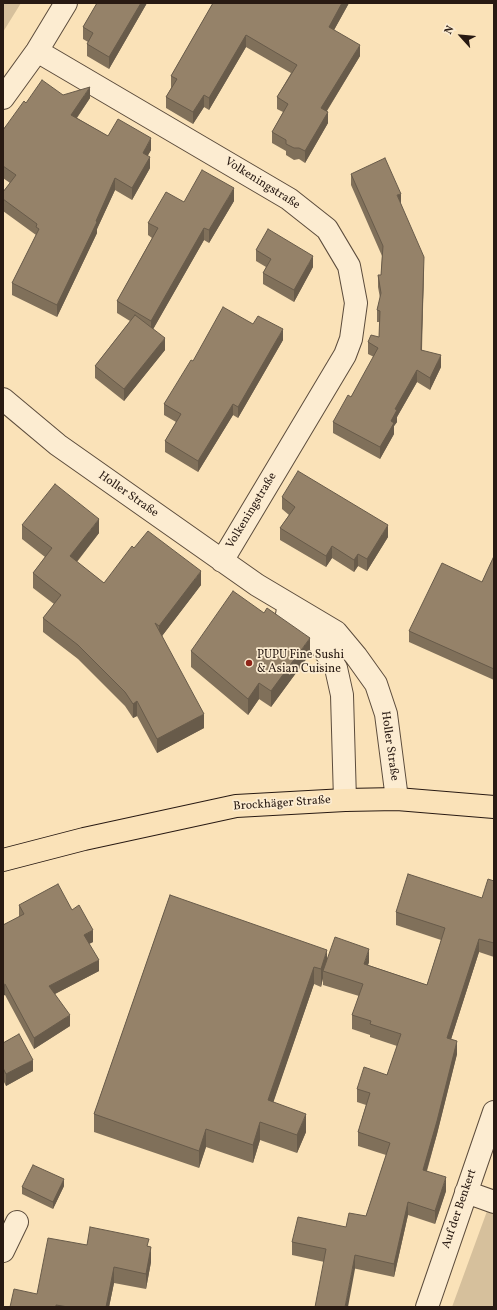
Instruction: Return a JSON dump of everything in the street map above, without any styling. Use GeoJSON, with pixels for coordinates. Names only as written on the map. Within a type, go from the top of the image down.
{"type":"FeatureCollection","features":[{"type":"Feature","properties":{"kind":"main road","name":"Brockhäger Straße"},"geometry":{"type":"LineString","coordinates":[[3,860],[84,839],[236,806],[344,800],[397,799],[494,807]]}},
{"type":"Feature","properties":{"kind":"street"},"geometry":{"type":"LineString","coordinates":[[3,98],[37,51],[66,3]]}},
{"type":"Feature","properties":{"kind":"street","name":"Volkeningstraße"},"geometry":{"type":"LineString","coordinates":[[37,51],[289,199],[327,229],[349,266],[356,303],[351,339],[345,355],[222,561]]}},
{"type":"Feature","properties":{"kind":"street","name":"Holler Straße"},"geometry":{"type":"LineString","coordinates":[[3,400],[58,445],[222,561],[257,585],[336,632],[356,656],[376,684],[386,714],[397,799]]}},
{"type":"Feature","properties":{"kind":"street","name":"Holler Straße"},"geometry":{"type":"LineString","coordinates":[[257,585],[320,644],[336,668],[342,695],[344,800]]}},
{"type":"Feature","properties":{"kind":"street","name":"Auf der Benkert"},"geometry":{"type":"LineString","coordinates":[[427,1307],[494,1112]]}},
{"type":"Feature","properties":{"kind":"street"},"geometry":{"type":"LineString","coordinates":[[466,1192],[494,1202]]}},
{"type":"Feature","properties":{"kind":"street"},"geometry":{"type":"LineString","coordinates":[[3,1251],[17,1222]]}},
{"type":"Feature","properties":{"kind":"shaded area"},"geometry":{"type":"Polygon","coordinates":[[[3,3],[21,3],[3,32],[3,3]]]}},
{"type":"Feature","properties":{"kind":"shaded area"},"geometry":{"type":"Polygon","coordinates":[[[494,1192],[494,1307],[452,1307],[494,1192]]]}},
{"type":"Feature","properties":{"kind":"building"},"geometry":{"type":"Polygon","coordinates":[[[97,3],[141,3],[109,57],[87,44],[93,33],[83,27],[97,3]]]}},
{"type":"Feature","properties":{"kind":"building"},"geometry":{"type":"Polygon","coordinates":[[[213,3],[342,3],[329,27],[360,45],[321,108],[328,112],[305,151],[286,144],[286,140],[272,132],[288,104],[277,97],[297,65],[246,35],[209,98],[204,95],[193,112],[166,97],[177,79],[171,76],[213,3]]]}},
{"type":"Feature","properties":{"kind":"building"},"geometry":{"type":"Polygon","coordinates":[[[42,80],[63,95],[90,87],[71,115],[108,136],[118,119],[151,138],[143,153],[150,157],[132,188],[115,178],[96,221],[97,222],[57,305],[12,283],[39,229],[36,227],[37,224],[3,199],[3,192],[16,175],[3,166],[3,130],[24,101],[26,103],[42,80]]]}},
{"type":"Feature","properties":{"kind":"building"},"geometry":{"type":"Polygon","coordinates":[[[385,158],[401,194],[397,195],[424,257],[421,350],[441,355],[430,378],[417,370],[395,409],[397,410],[391,421],[394,423],[380,447],[333,422],[348,395],[351,397],[378,348],[368,342],[371,335],[379,337],[380,311],[377,310],[381,293],[378,275],[381,275],[383,246],[351,174],[385,158]]]}},
{"type":"Feature","properties":{"kind":"building"},"geometry":{"type":"Polygon","coordinates":[[[202,170],[234,188],[209,230],[204,228],[151,321],[117,301],[158,228],[148,223],[166,192],[184,202],[202,170]]]}},
{"type":"Feature","properties":{"kind":"building"},"geometry":{"type":"Polygon","coordinates":[[[268,229],[313,256],[294,290],[263,273],[271,259],[256,250],[268,229]]]}},
{"type":"Feature","properties":{"kind":"building"},"geometry":{"type":"Polygon","coordinates":[[[223,307],[253,324],[258,316],[283,329],[238,407],[233,404],[198,461],[165,441],[181,414],[164,404],[191,360],[193,361],[223,307]]]}},
{"type":"Feature","properties":{"kind":"building"},"geometry":{"type":"Polygon","coordinates":[[[135,315],[165,338],[124,389],[95,366],[135,315]]]}},
{"type":"Feature","properties":{"kind":"building"},"geometry":{"type":"Polygon","coordinates":[[[298,471],[388,525],[367,559],[358,554],[354,560],[332,546],[326,556],[280,528],[295,507],[282,497],[298,471]]]}},
{"type":"Feature","properties":{"kind":"building"},"geometry":{"type":"Polygon","coordinates":[[[55,484],[99,519],[70,556],[104,583],[132,546],[134,548],[148,531],[201,571],[159,626],[155,623],[204,714],[157,739],[137,701],[133,704],[125,692],[78,645],[43,618],[61,595],[33,573],[52,548],[22,525],[55,484]]]}},
{"type":"Feature","properties":{"kind":"building"},"geometry":{"type":"Polygon","coordinates":[[[494,556],[494,669],[409,631],[442,563],[482,582],[494,556]]]}},
{"type":"Feature","properties":{"kind":"building"},"geometry":{"type":"Polygon","coordinates":[[[233,591],[264,613],[267,608],[310,638],[271,691],[259,683],[248,699],[191,651],[233,591]]]}},
{"type":"Feature","properties":{"kind":"building"},"geometry":{"type":"Polygon","coordinates":[[[408,874],[482,898],[488,879],[494,881],[494,943],[479,939],[447,1038],[457,1041],[423,1170],[446,1177],[435,1211],[408,1202],[394,1264],[355,1255],[345,1307],[315,1307],[326,1249],[292,1242],[298,1217],[346,1227],[349,1213],[366,1216],[390,1143],[358,1132],[370,1093],[357,1089],[364,1067],[387,1075],[401,1034],[370,1024],[371,1021],[352,1015],[363,984],[323,971],[335,937],[369,949],[364,964],[427,985],[445,928],[396,912],[408,874]]]}},
{"type":"Feature","properties":{"kind":"building"},"geometry":{"type":"Polygon","coordinates":[[[58,884],[72,910],[79,905],[93,930],[84,935],[99,960],[49,986],[70,1015],[34,1038],[5,984],[3,985],[3,925],[24,914],[19,905],[58,884]]]}},
{"type":"Feature","properties":{"kind":"building"},"geometry":{"type":"Polygon","coordinates":[[[170,895],[327,950],[321,969],[314,967],[268,1100],[306,1114],[297,1135],[260,1122],[253,1145],[206,1129],[199,1151],[94,1114],[170,895]]]}},
{"type":"Feature","properties":{"kind":"building"},"geometry":{"type":"Polygon","coordinates":[[[19,1034],[33,1060],[6,1074],[3,1068],[3,1043],[19,1034]]]}},
{"type":"Feature","properties":{"kind":"building"},"geometry":{"type":"Polygon","coordinates":[[[33,1165],[64,1179],[53,1202],[22,1187],[33,1165]]]}},
{"type":"Feature","properties":{"kind":"building"},"geometry":{"type":"Polygon","coordinates":[[[90,1227],[149,1239],[147,1246],[151,1247],[146,1274],[114,1267],[106,1307],[68,1307],[56,1305],[56,1307],[10,1307],[14,1289],[37,1294],[48,1238],[87,1245],[90,1227]]]}},
{"type":"Feature","properties":{"kind":"place","name":"PUPU Fine Sushi & Asian Cuisine"},"geometry":{"type":"Point","coordinates":[249,663]}}]}
